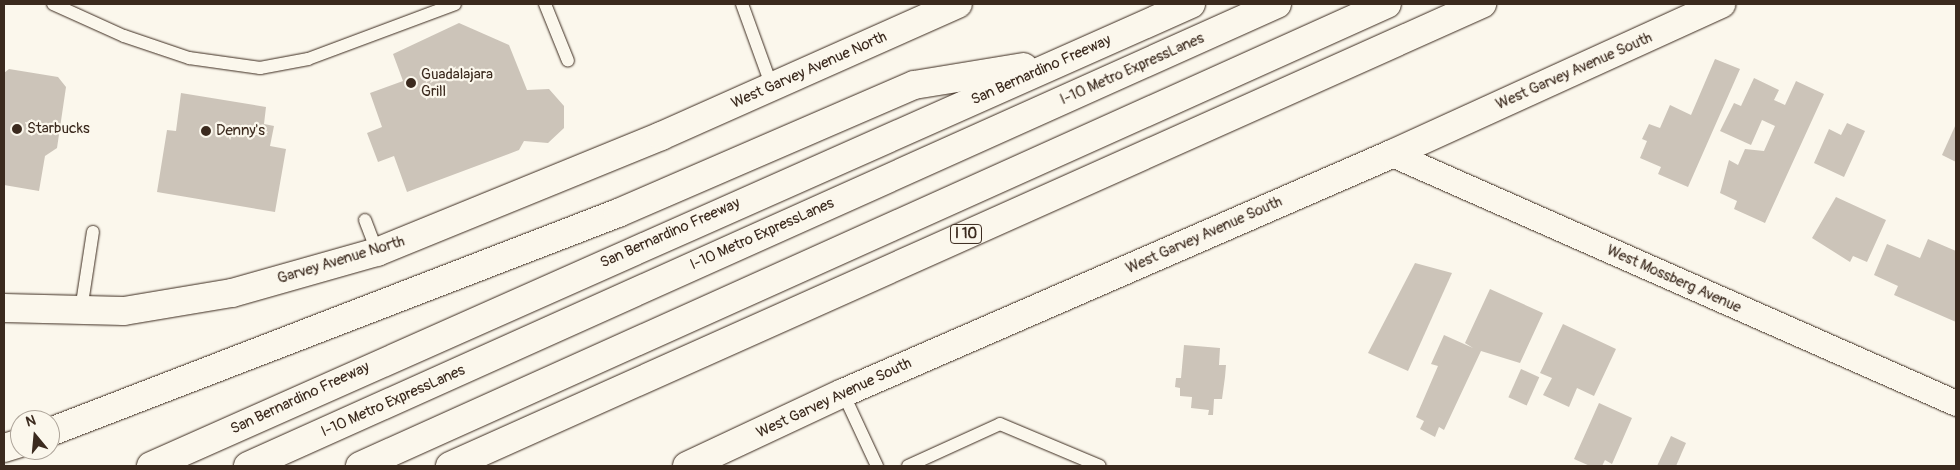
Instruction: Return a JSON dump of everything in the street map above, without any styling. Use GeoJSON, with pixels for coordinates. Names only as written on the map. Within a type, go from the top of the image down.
{"type":"FeatureCollection","features":[{"type":"Feature","properties":{"kind":"main road","name":"West Garvey Avenue North"},"geometry":{"type":"LineString","coordinates":[[661,136],[958,4]]}},
{"type":"Feature","properties":{"kind":"main road","name":"San Bernardino Freeway"},"geometry":{"type":"LineString","coordinates":[[151,466],[1191,4]]}},
{"type":"Feature","properties":{"kind":"main road","name":"I-10 Metro ExpressLanes"},"geometry":{"type":"LineString","coordinates":[[248,466],[1277,4]]}},
{"type":"Feature","properties":{"kind":"main road"},"geometry":{"type":"LineString","coordinates":[[360,466],[1387,4]]}},
{"type":"Feature","properties":{"kind":"main road","name":"I 10"},"geometry":{"type":"LineString","coordinates":[[450,466],[1482,4]]}},
{"type":"Feature","properties":{"kind":"main road","name":"West Garvey Avenue South"},"geometry":{"type":"LineString","coordinates":[[687,466],[843,393],[1392,154],[1721,4]]}},
{"type":"Feature","properties":{"kind":"main road"},"geometry":{"type":"LineString","coordinates":[[60,428],[618,213],[914,85],[1063,60]]}},
{"type":"Feature","properties":{"kind":"main road","name":"Garvey Avenue North"},"geometry":{"type":"LineString","coordinates":[[4,308],[124,311],[232,293],[377,252],[661,136]]}},
{"type":"Feature","properties":{"kind":"street","name":"West Mossberg Avenue"},"geometry":{"type":"LineString","coordinates":[[1392,154],[1956,403]]}},
{"type":"Feature","properties":{"kind":"lane"},"geometry":{"type":"LineString","coordinates":[[52,4],[124,36],[189,58],[260,68],[308,58],[455,4]]}},
{"type":"Feature","properties":{"kind":"lane"},"geometry":{"type":"LineString","coordinates":[[545,4],[568,61]]}},
{"type":"Feature","properties":{"kind":"lane"},"geometry":{"type":"LineString","coordinates":[[742,4],[772,87]]}},
{"type":"Feature","properties":{"kind":"lane"},"geometry":{"type":"LineString","coordinates":[[365,220],[377,252]]}},
{"type":"Feature","properties":{"kind":"lane"},"geometry":{"type":"LineString","coordinates":[[81,310],[93,232]]}},
{"type":"Feature","properties":{"kind":"lane"},"geometry":{"type":"LineString","coordinates":[[843,393],[877,466]]}},
{"type":"Feature","properties":{"kind":"lane"},"geometry":{"type":"LineString","coordinates":[[908,466],[922,463],[1000,424],[1100,466]]}},
{"type":"Feature","properties":{"kind":"building"},"geometry":{"type":"Polygon","coordinates":[[[459,23],[509,45],[527,90],[549,89],[564,106],[564,128],[548,143],[524,141],[519,150],[407,192],[394,156],[378,162],[367,133],[382,127],[370,93],[403,81],[393,54],[459,23]]]}},
{"type":"Feature","properties":{"kind":"building"},"geometry":{"type":"Polygon","coordinates":[[[1715,59],[1740,69],[1688,187],[1658,174],[1661,167],[1640,158],[1647,141],[1642,139],[1649,124],[1660,128],[1670,105],[1691,115],[1715,59]]]}},
{"type":"Feature","properties":{"kind":"building"},"geometry":{"type":"Polygon","coordinates":[[[9,69],[58,77],[66,87],[57,148],[45,156],[39,191],[4,185],[4,73],[9,69]]]}},
{"type":"Feature","properties":{"kind":"building"},"geometry":{"type":"Polygon","coordinates":[[[1754,78],[1779,90],[1774,100],[1785,105],[1796,81],[1824,94],[1765,223],[1734,209],[1737,201],[1720,193],[1729,160],[1738,165],[1745,149],[1764,151],[1775,126],[1762,120],[1751,145],[1720,131],[1734,103],[1741,106],[1754,78]]]}},
{"type":"Feature","properties":{"kind":"building"},"geometry":{"type":"Polygon","coordinates":[[[181,93],[266,107],[264,124],[274,126],[270,146],[286,149],[275,212],[157,192],[167,130],[176,131],[181,93]]]}},
{"type":"Feature","properties":{"kind":"building"},"geometry":{"type":"Polygon","coordinates":[[[1847,123],[1865,131],[1844,177],[1814,163],[1829,129],[1841,135],[1847,123]]]}},
{"type":"Feature","properties":{"kind":"building"},"geometry":{"type":"Polygon","coordinates":[[[1956,124],[1956,162],[1942,155],[1956,124]]]}},
{"type":"Feature","properties":{"kind":"building"},"geometry":{"type":"Polygon","coordinates":[[[1836,197],[1886,220],[1867,262],[1853,256],[1850,262],[1812,238],[1836,197]]]}},
{"type":"Feature","properties":{"kind":"building"},"geometry":{"type":"Polygon","coordinates":[[[1928,239],[1956,251],[1956,322],[1894,295],[1898,286],[1874,275],[1887,244],[1920,258],[1928,239]]]}},
{"type":"Feature","properties":{"kind":"building"},"geometry":{"type":"Polygon","coordinates":[[[1415,263],[1452,273],[1408,371],[1368,353],[1415,263]]]}},
{"type":"Feature","properties":{"kind":"building"},"geometry":{"type":"Polygon","coordinates":[[[1490,289],[1543,313],[1520,363],[1481,351],[1444,430],[1439,427],[1435,437],[1420,429],[1424,421],[1416,417],[1438,366],[1431,364],[1444,335],[1473,348],[1465,343],[1490,289]]]}},
{"type":"Feature","properties":{"kind":"building"},"geometry":{"type":"Polygon","coordinates":[[[1563,324],[1616,349],[1594,396],[1577,388],[1569,407],[1543,395],[1552,378],[1540,373],[1563,324]]]}},
{"type":"Feature","properties":{"kind":"building"},"geometry":{"type":"Polygon","coordinates":[[[1184,345],[1220,348],[1219,365],[1226,365],[1225,377],[1222,399],[1214,399],[1213,415],[1208,415],[1209,410],[1191,408],[1192,397],[1180,396],[1180,388],[1175,387],[1176,378],[1181,378],[1184,345]]]}},
{"type":"Feature","properties":{"kind":"building"},"geometry":{"type":"Polygon","coordinates":[[[1521,369],[1539,377],[1527,405],[1508,397],[1521,369]]]}},
{"type":"Feature","properties":{"kind":"building"},"geometry":{"type":"Polygon","coordinates":[[[1599,403],[1632,418],[1612,464],[1605,460],[1602,466],[1590,466],[1574,459],[1599,403]]]}},
{"type":"Feature","properties":{"kind":"building"},"geometry":{"type":"Polygon","coordinates":[[[1671,436],[1686,443],[1676,466],[1657,466],[1671,436]]]}},
{"type":"Feature","properties":{"kind":"place","name":"Guadalajara Grill"},"geometry":{"type":"Point","coordinates":[411,83]}},
{"type":"Feature","properties":{"kind":"place","name":"Starbucks"},"geometry":{"type":"Point","coordinates":[17,129]}},
{"type":"Feature","properties":{"kind":"place","name":"Denny's"},"geometry":{"type":"Point","coordinates":[206,131]}}]}
